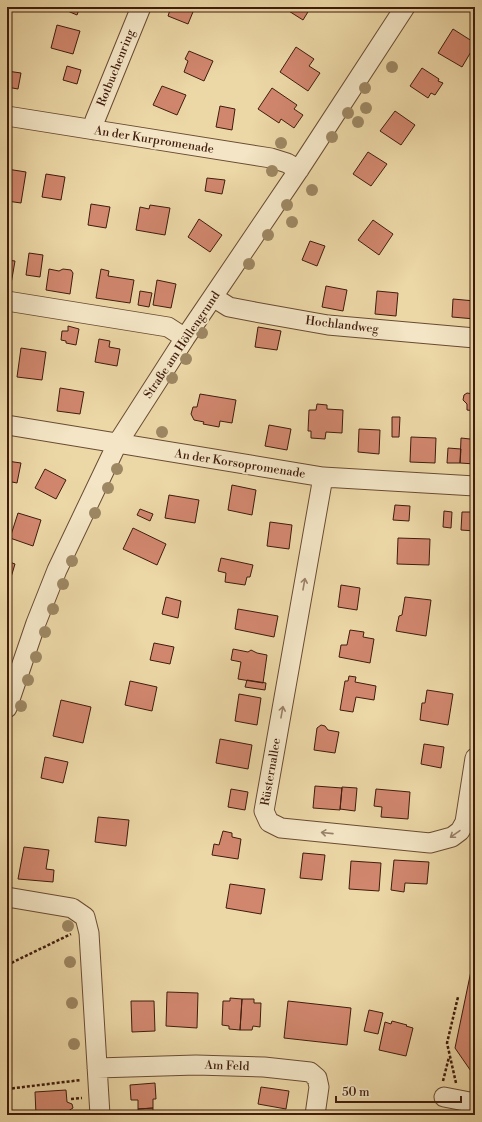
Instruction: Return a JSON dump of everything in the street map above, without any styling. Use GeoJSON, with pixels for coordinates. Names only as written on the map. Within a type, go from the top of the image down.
{"type":"FeatureCollection","features":[{"type":"Feature","properties":{"kind":"street","name":"Rotbuchenring"},"geometry":{"type":"LineString","coordinates":[[94,130],[95,120],[141,7]]}},
{"type":"Feature","properties":{"kind":"street","name":"Straße am Höllengrund"},"geometry":{"type":"LineString","coordinates":[[7,708],[36,623],[55,577],[117,444],[185,338],[299,170],[405,7]]}},
{"type":"Feature","properties":{"kind":"street","name":"An der Kurpromenade"},"geometry":{"type":"LineString","coordinates":[[7,116],[271,158],[287,163],[299,170]]}},
{"type":"Feature","properties":{"kind":"street","name":"Hochlandweg"},"geometry":{"type":"LineString","coordinates":[[213,297],[229,306],[328,325],[475,338]]}},
{"type":"Feature","properties":{"kind":"street"},"geometry":{"type":"LineString","coordinates":[[7,301],[168,327],[185,338]]}},
{"type":"Feature","properties":{"kind":"street","name":"An der Korsopromenade"},"geometry":{"type":"LineString","coordinates":[[7,425],[323,477],[475,486]]}},
{"type":"Feature","properties":{"kind":"street","name":"Rüsternallee"},"geometry":{"type":"LineString","coordinates":[[323,477],[264,811],[269,822],[281,828],[430,843],[452,838],[460,831],[465,822],[475,758]]}},
{"type":"Feature","properties":{"kind":"street"},"geometry":{"type":"LineString","coordinates":[[7,898],[72,908],[85,917],[89,933],[100,1115]]}},
{"type":"Feature","properties":{"kind":"street","name":"Am Feld"},"geometry":{"type":"LineString","coordinates":[[97,1073],[205,1065],[264,1067],[310,1072],[318,1078],[319,1087],[315,1115]]}},
{"type":"Feature","properties":{"kind":"street"},"geometry":{"type":"LineString","coordinates":[[449,1098],[475,1103]]}},
{"type":"Feature","properties":{"kind":"path"},"geometry":{"type":"LineString","coordinates":[[7,966],[76,932],[89,933]]}},
{"type":"Feature","properties":{"kind":"path"},"geometry":{"type":"LineString","coordinates":[[449,1098],[456,1084],[447,1043],[458,997]]}},
{"type":"Feature","properties":{"kind":"path"},"geometry":{"type":"LineString","coordinates":[[444,1074],[450,1056]]}},
{"type":"Feature","properties":{"kind":"path"},"geometry":{"type":"LineString","coordinates":[[7,1088],[97,1073]]}},
{"type":"Feature","properties":{"kind":"building"},"geometry":{"type":"Polygon","coordinates":[[[58,7],[80,7],[77,15],[58,7]]]}},
{"type":"Feature","properties":{"kind":"building"},"geometry":{"type":"Polygon","coordinates":[[[171,7],[195,7],[188,24],[168,16],[171,7]]]}},
{"type":"Feature","properties":{"kind":"building"},"geometry":{"type":"Polygon","coordinates":[[[284,7],[311,7],[303,20],[284,7]]]}},
{"type":"Feature","properties":{"kind":"building"},"geometry":{"type":"Polygon","coordinates":[[[57,25],[80,31],[73,54],[51,48],[57,25]]]}},
{"type":"Feature","properties":{"kind":"building"},"geometry":{"type":"Polygon","coordinates":[[[453,29],[475,43],[462,67],[438,53],[453,29]]]}},
{"type":"Feature","properties":{"kind":"building"},"geometry":{"type":"Polygon","coordinates":[[[296,47],[314,59],[309,66],[320,73],[308,91],[280,72],[296,47]]]}},
{"type":"Feature","properties":{"kind":"building"},"geometry":{"type":"Polygon","coordinates":[[[189,51],[213,61],[204,81],[184,72],[188,61],[185,59],[189,51]]]}},
{"type":"Feature","properties":{"kind":"building"},"geometry":{"type":"Polygon","coordinates":[[[67,66],[81,70],[77,84],[63,80],[67,66]]]}},
{"type":"Feature","properties":{"kind":"building"},"geometry":{"type":"Polygon","coordinates":[[[422,68],[439,79],[438,81],[443,83],[435,95],[431,93],[428,98],[410,86],[422,68]]]}},
{"type":"Feature","properties":{"kind":"building"},"geometry":{"type":"Polygon","coordinates":[[[7,71],[21,73],[18,89],[7,87],[7,71]]]}},
{"type":"Feature","properties":{"kind":"building"},"geometry":{"type":"Polygon","coordinates":[[[162,86],[186,95],[177,115],[153,105],[162,86]]]}},
{"type":"Feature","properties":{"kind":"building"},"geometry":{"type":"Polygon","coordinates":[[[272,88],[297,105],[294,109],[303,115],[294,128],[281,119],[279,123],[258,109],[272,88]]]}},
{"type":"Feature","properties":{"kind":"building"},"geometry":{"type":"Polygon","coordinates":[[[220,106],[235,109],[232,130],[216,127],[220,106]]]}},
{"type":"Feature","properties":{"kind":"building"},"geometry":{"type":"Polygon","coordinates":[[[395,111],[415,125],[401,145],[380,131],[395,111]]]}},
{"type":"Feature","properties":{"kind":"building"},"geometry":{"type":"Polygon","coordinates":[[[368,152],[387,164],[371,186],[353,174],[368,152]]]}},
{"type":"Feature","properties":{"kind":"building"},"geometry":{"type":"Polygon","coordinates":[[[7,169],[26,172],[21,203],[7,201],[7,169]]]}},
{"type":"Feature","properties":{"kind":"building"},"geometry":{"type":"Polygon","coordinates":[[[46,174],[65,177],[61,200],[42,197],[46,174]]]}},
{"type":"Feature","properties":{"kind":"building"},"geometry":{"type":"Polygon","coordinates":[[[207,178],[225,180],[222,194],[205,191],[207,178]]]}},
{"type":"Feature","properties":{"kind":"building"},"geometry":{"type":"Polygon","coordinates":[[[91,204],[110,207],[106,228],[88,225],[91,204]]]}},
{"type":"Feature","properties":{"kind":"building"},"geometry":{"type":"Polygon","coordinates":[[[150,205],[170,208],[165,235],[136,230],[140,207],[149,209],[150,205]]]}},
{"type":"Feature","properties":{"kind":"building"},"geometry":{"type":"Polygon","coordinates":[[[199,219],[222,235],[210,252],[188,237],[199,219]]]}},
{"type":"Feature","properties":{"kind":"building"},"geometry":{"type":"Polygon","coordinates":[[[373,220],[393,234],[379,255],[358,240],[373,220]]]}},
{"type":"Feature","properties":{"kind":"building"},"geometry":{"type":"Polygon","coordinates":[[[310,241],[325,246],[317,266],[302,260],[310,241]]]}},
{"type":"Feature","properties":{"kind":"building"},"geometry":{"type":"Polygon","coordinates":[[[29,253],[43,255],[40,277],[26,275],[29,253]]]}},
{"type":"Feature","properties":{"kind":"building"},"geometry":{"type":"Polygon","coordinates":[[[7,260],[15,261],[11,284],[7,283],[7,260]]]}},
{"type":"Feature","properties":{"kind":"building"},"geometry":{"type":"Polygon","coordinates":[[[49,269],[59,271],[63,269],[71,270],[73,273],[70,294],[46,290],[49,269]]]}},
{"type":"Feature","properties":{"kind":"building"},"geometry":{"type":"Polygon","coordinates":[[[101,269],[109,271],[108,276],[134,280],[130,303],[96,298],[101,269]]]}},
{"type":"Feature","properties":{"kind":"building"},"geometry":{"type":"Polygon","coordinates":[[[157,280],[176,284],[171,308],[153,305],[157,280]]]}},
{"type":"Feature","properties":{"kind":"building"},"geometry":{"type":"Polygon","coordinates":[[[326,286],[347,290],[343,311],[322,307],[326,286]]]}},
{"type":"Feature","properties":{"kind":"building"},"geometry":{"type":"Polygon","coordinates":[[[140,291],[152,293],[149,307],[138,305],[140,291]]]}},
{"type":"Feature","properties":{"kind":"building"},"geometry":{"type":"Polygon","coordinates":[[[377,291],[398,293],[396,316],[375,314],[377,291]]]}},
{"type":"Feature","properties":{"kind":"building"},"geometry":{"type":"Polygon","coordinates":[[[453,299],[475,301],[475,319],[452,317],[453,299]]]}},
{"type":"Feature","properties":{"kind":"building"},"geometry":{"type":"Polygon","coordinates":[[[68,326],[79,329],[76,345],[66,343],[66,341],[61,340],[62,331],[68,331],[68,326]]]}},
{"type":"Feature","properties":{"kind":"building"},"geometry":{"type":"Polygon","coordinates":[[[258,327],[281,331],[277,350],[255,347],[258,327]]]}},
{"type":"Feature","properties":{"kind":"building"},"geometry":{"type":"Polygon","coordinates":[[[99,339],[110,341],[109,347],[120,349],[117,366],[95,362],[99,339]]]}},
{"type":"Feature","properties":{"kind":"building"},"geometry":{"type":"Polygon","coordinates":[[[21,348],[46,352],[42,380],[17,377],[21,348]]]}},
{"type":"Feature","properties":{"kind":"building"},"geometry":{"type":"Polygon","coordinates":[[[474,387],[475,411],[467,410],[467,404],[463,400],[464,395],[467,393],[473,394],[474,387]]]}},
{"type":"Feature","properties":{"kind":"building"},"geometry":{"type":"Polygon","coordinates":[[[60,388],[84,392],[80,414],[57,411],[60,388]]]}},
{"type":"Feature","properties":{"kind":"building"},"geometry":{"type":"Polygon","coordinates":[[[200,394],[236,400],[232,423],[220,421],[219,427],[203,424],[204,422],[194,420],[191,414],[193,407],[197,407],[200,394]]]}},
{"type":"Feature","properties":{"kind":"building"},"geometry":{"type":"Polygon","coordinates":[[[317,404],[327,405],[327,409],[343,410],[342,433],[326,432],[325,439],[311,438],[311,431],[308,431],[309,410],[316,410],[317,404]]]}},
{"type":"Feature","properties":{"kind":"building"},"geometry":{"type":"Polygon","coordinates":[[[392,417],[400,417],[399,437],[392,437],[392,417]]]}},
{"type":"Feature","properties":{"kind":"building"},"geometry":{"type":"Polygon","coordinates":[[[269,425],[291,429],[287,450],[265,446],[269,425]]]}},
{"type":"Feature","properties":{"kind":"building"},"geometry":{"type":"Polygon","coordinates":[[[359,429],[380,430],[379,454],[358,452],[359,429]]]}},
{"type":"Feature","properties":{"kind":"building"},"geometry":{"type":"Polygon","coordinates":[[[475,435],[475,464],[460,463],[461,438],[470,439],[475,435]]]}},
{"type":"Feature","properties":{"kind":"building"},"geometry":{"type":"Polygon","coordinates":[[[411,437],[436,438],[435,463],[410,462],[411,437]]]}},
{"type":"Feature","properties":{"kind":"building"},"geometry":{"type":"Polygon","coordinates":[[[448,448],[461,449],[460,463],[447,463],[448,448]]]}},
{"type":"Feature","properties":{"kind":"building"},"geometry":{"type":"Polygon","coordinates":[[[7,461],[21,463],[17,483],[7,481],[7,461]]]}},
{"type":"Feature","properties":{"kind":"building"},"geometry":{"type":"Polygon","coordinates":[[[45,469],[66,480],[56,499],[35,488],[45,469]]]}},
{"type":"Feature","properties":{"kind":"building"},"geometry":{"type":"Polygon","coordinates":[[[232,485],[256,490],[252,515],[228,510],[232,485]]]}},
{"type":"Feature","properties":{"kind":"building"},"geometry":{"type":"Polygon","coordinates":[[[169,495],[199,500],[195,523],[165,518],[169,495]]]}},
{"type":"Feature","properties":{"kind":"building"},"geometry":{"type":"Polygon","coordinates":[[[395,505],[410,506],[409,521],[393,520],[395,505]]]}},
{"type":"Feature","properties":{"kind":"building"},"geometry":{"type":"Polygon","coordinates":[[[140,509],[153,514],[150,521],[137,515],[140,509]]]}},
{"type":"Feature","properties":{"kind":"building"},"geometry":{"type":"Polygon","coordinates":[[[444,511],[452,512],[451,528],[443,527],[444,511]]]}},
{"type":"Feature","properties":{"kind":"building"},"geometry":{"type":"Polygon","coordinates":[[[462,512],[475,512],[475,531],[461,530],[462,512]]]}},
{"type":"Feature","properties":{"kind":"building"},"geometry":{"type":"Polygon","coordinates":[[[18,513],[41,520],[33,546],[10,538],[18,513]]]}},
{"type":"Feature","properties":{"kind":"building"},"geometry":{"type":"Polygon","coordinates":[[[270,522],[292,525],[289,549],[267,546],[270,522]]]}},
{"type":"Feature","properties":{"kind":"building"},"geometry":{"type":"Polygon","coordinates":[[[133,528],[166,544],[157,565],[123,549],[133,528]]]}},
{"type":"Feature","properties":{"kind":"building"},"geometry":{"type":"Polygon","coordinates":[[[398,538],[430,539],[429,565],[397,564],[398,538]]]}},
{"type":"Feature","properties":{"kind":"building"},"geometry":{"type":"Polygon","coordinates":[[[221,558],[253,565],[250,577],[247,577],[245,585],[225,582],[226,573],[218,571],[221,558]]]}},
{"type":"Feature","properties":{"kind":"building"},"geometry":{"type":"Polygon","coordinates":[[[7,561],[15,564],[9,584],[7,584],[7,561]]]}},
{"type":"Feature","properties":{"kind":"building"},"geometry":{"type":"Polygon","coordinates":[[[341,585],[360,588],[357,610],[338,607],[341,585]]]}},
{"type":"Feature","properties":{"kind":"building"},"geometry":{"type":"Polygon","coordinates":[[[166,597],[181,601],[178,618],[162,614],[166,597]]]}},
{"type":"Feature","properties":{"kind":"building"},"geometry":{"type":"Polygon","coordinates":[[[405,597],[431,600],[426,636],[396,631],[399,616],[402,615],[405,597]]]}},
{"type":"Feature","properties":{"kind":"building"},"geometry":{"type":"Polygon","coordinates":[[[238,609],[278,616],[274,637],[235,629],[238,609]]]}},
{"type":"Feature","properties":{"kind":"building"},"geometry":{"type":"Polygon","coordinates":[[[350,630],[364,632],[363,637],[374,639],[370,663],[339,657],[341,645],[347,645],[350,630]]]}},
{"type":"Feature","properties":{"kind":"building"},"geometry":{"type":"Polygon","coordinates":[[[154,643],[174,647],[170,664],[150,660],[154,643]]]}},
{"type":"Feature","properties":{"kind":"building"},"geometry":{"type":"Polygon","coordinates":[[[233,649],[248,652],[251,650],[267,655],[263,683],[238,679],[241,662],[231,660],[233,649]]]}},
{"type":"Feature","properties":{"kind":"building"},"geometry":{"type":"Polygon","coordinates":[[[349,676],[356,677],[355,682],[376,686],[374,700],[356,697],[353,712],[340,710],[345,681],[348,681],[349,676]]]}},
{"type":"Feature","properties":{"kind":"building"},"geometry":{"type":"Polygon","coordinates":[[[247,680],[266,683],[265,690],[245,687],[247,680]]]}},
{"type":"Feature","properties":{"kind":"building"},"geometry":{"type":"Polygon","coordinates":[[[130,681],[157,687],[152,711],[125,705],[130,681]]]}},
{"type":"Feature","properties":{"kind":"building"},"geometry":{"type":"Polygon","coordinates":[[[427,690],[453,694],[448,725],[420,720],[422,703],[425,703],[427,690]]]}},
{"type":"Feature","properties":{"kind":"building"},"geometry":{"type":"Polygon","coordinates":[[[239,694],[261,698],[257,725],[235,721],[239,694]]]}},
{"type":"Feature","properties":{"kind":"building"},"geometry":{"type":"Polygon","coordinates":[[[61,700],[91,707],[83,743],[53,736],[61,700]]]}},
{"type":"Feature","properties":{"kind":"building"},"geometry":{"type":"Polygon","coordinates":[[[321,725],[325,726],[328,730],[339,732],[335,753],[314,750],[317,728],[321,725]]]}},
{"type":"Feature","properties":{"kind":"building"},"geometry":{"type":"Polygon","coordinates":[[[220,739],[252,745],[248,769],[216,763],[220,739]]]}},
{"type":"Feature","properties":{"kind":"building"},"geometry":{"type":"Polygon","coordinates":[[[424,744],[444,747],[441,768],[421,764],[424,744]]]}},
{"type":"Feature","properties":{"kind":"building"},"geometry":{"type":"Polygon","coordinates":[[[45,757],[68,762],[63,783],[41,778],[45,757]]]}},
{"type":"Feature","properties":{"kind":"building"},"geometry":{"type":"Polygon","coordinates":[[[315,786],[342,788],[340,810],[313,808],[315,786]]]}},
{"type":"Feature","properties":{"kind":"building"},"geometry":{"type":"Polygon","coordinates":[[[342,787],[357,788],[355,811],[340,809],[342,787]]]}},
{"type":"Feature","properties":{"kind":"building"},"geometry":{"type":"Polygon","coordinates":[[[231,789],[248,792],[245,810],[228,807],[231,789]]]}},
{"type":"Feature","properties":{"kind":"building"},"geometry":{"type":"Polygon","coordinates":[[[376,789],[410,792],[408,819],[381,817],[382,807],[374,806],[376,789]]]}},
{"type":"Feature","properties":{"kind":"building"},"geometry":{"type":"Polygon","coordinates":[[[98,817],[129,820],[126,846],[95,842],[98,817]]]}},
{"type":"Feature","properties":{"kind":"building"},"geometry":{"type":"Polygon","coordinates":[[[223,831],[232,833],[232,837],[241,839],[238,859],[212,855],[214,844],[219,845],[223,831]]]}},
{"type":"Feature","properties":{"kind":"building"},"geometry":{"type":"Polygon","coordinates":[[[24,847],[49,850],[46,869],[54,870],[53,882],[18,879],[24,847]]]}},
{"type":"Feature","properties":{"kind":"building"},"geometry":{"type":"Polygon","coordinates":[[[303,853],[325,855],[322,880],[300,878],[303,853]]]}},
{"type":"Feature","properties":{"kind":"building"},"geometry":{"type":"Polygon","coordinates":[[[394,860],[429,862],[427,884],[405,883],[404,892],[391,890],[394,860]]]}},
{"type":"Feature","properties":{"kind":"building"},"geometry":{"type":"Polygon","coordinates":[[[351,861],[381,863],[379,891],[349,889],[351,861]]]}},
{"type":"Feature","properties":{"kind":"building"},"geometry":{"type":"Polygon","coordinates":[[[230,884],[265,889],[261,914],[226,908],[230,884]]]}},
{"type":"Feature","properties":{"kind":"building"},"geometry":{"type":"Polygon","coordinates":[[[471,971],[475,972],[475,1077],[455,1048],[471,971]]]}},
{"type":"Feature","properties":{"kind":"building"},"geometry":{"type":"Polygon","coordinates":[[[167,992],[198,993],[197,1028],[166,1026],[167,992]]]}},
{"type":"Feature","properties":{"kind":"building"},"geometry":{"type":"Polygon","coordinates":[[[230,998],[242,999],[240,1030],[229,1029],[229,1026],[222,1025],[223,1001],[230,1001],[230,998]]]}},
{"type":"Feature","properties":{"kind":"building"},"geometry":{"type":"Polygon","coordinates":[[[242,999],[254,999],[254,1003],[261,1003],[260,1027],[253,1026],[252,1030],[240,1030],[242,999]]]}},
{"type":"Feature","properties":{"kind":"building"},"geometry":{"type":"Polygon","coordinates":[[[131,1001],[154,1001],[155,1031],[132,1032],[131,1001]]]}},
{"type":"Feature","properties":{"kind":"building"},"geometry":{"type":"Polygon","coordinates":[[[288,1001],[351,1008],[347,1045],[284,1038],[288,1001]]]}},
{"type":"Feature","properties":{"kind":"building"},"geometry":{"type":"Polygon","coordinates":[[[369,1010],[383,1013],[378,1034],[364,1031],[369,1010]]]}},
{"type":"Feature","properties":{"kind":"building"},"geometry":{"type":"Polygon","coordinates":[[[392,1021],[413,1028],[406,1056],[379,1050],[385,1022],[391,1024],[392,1021]]]}},
{"type":"Feature","properties":{"kind":"building"},"geometry":{"type":"Polygon","coordinates":[[[155,1083],[156,1099],[153,1099],[153,1108],[138,1109],[138,1100],[131,1100],[130,1085],[155,1083]]]}},
{"type":"Feature","properties":{"kind":"building"},"geometry":{"type":"Polygon","coordinates":[[[261,1087],[289,1091],[286,1109],[258,1104],[261,1087]]]}},
{"type":"Feature","properties":{"kind":"building"},"geometry":{"type":"Polygon","coordinates":[[[66,1090],[67,1102],[72,1104],[73,1108],[68,1111],[68,1115],[36,1115],[35,1092],[66,1090]]]}},
{"type":"Feature","properties":{"kind":"building"},"geometry":{"type":"Polygon","coordinates":[[[153,1108],[153,1115],[138,1115],[138,1109],[153,1108]]]}}]}
